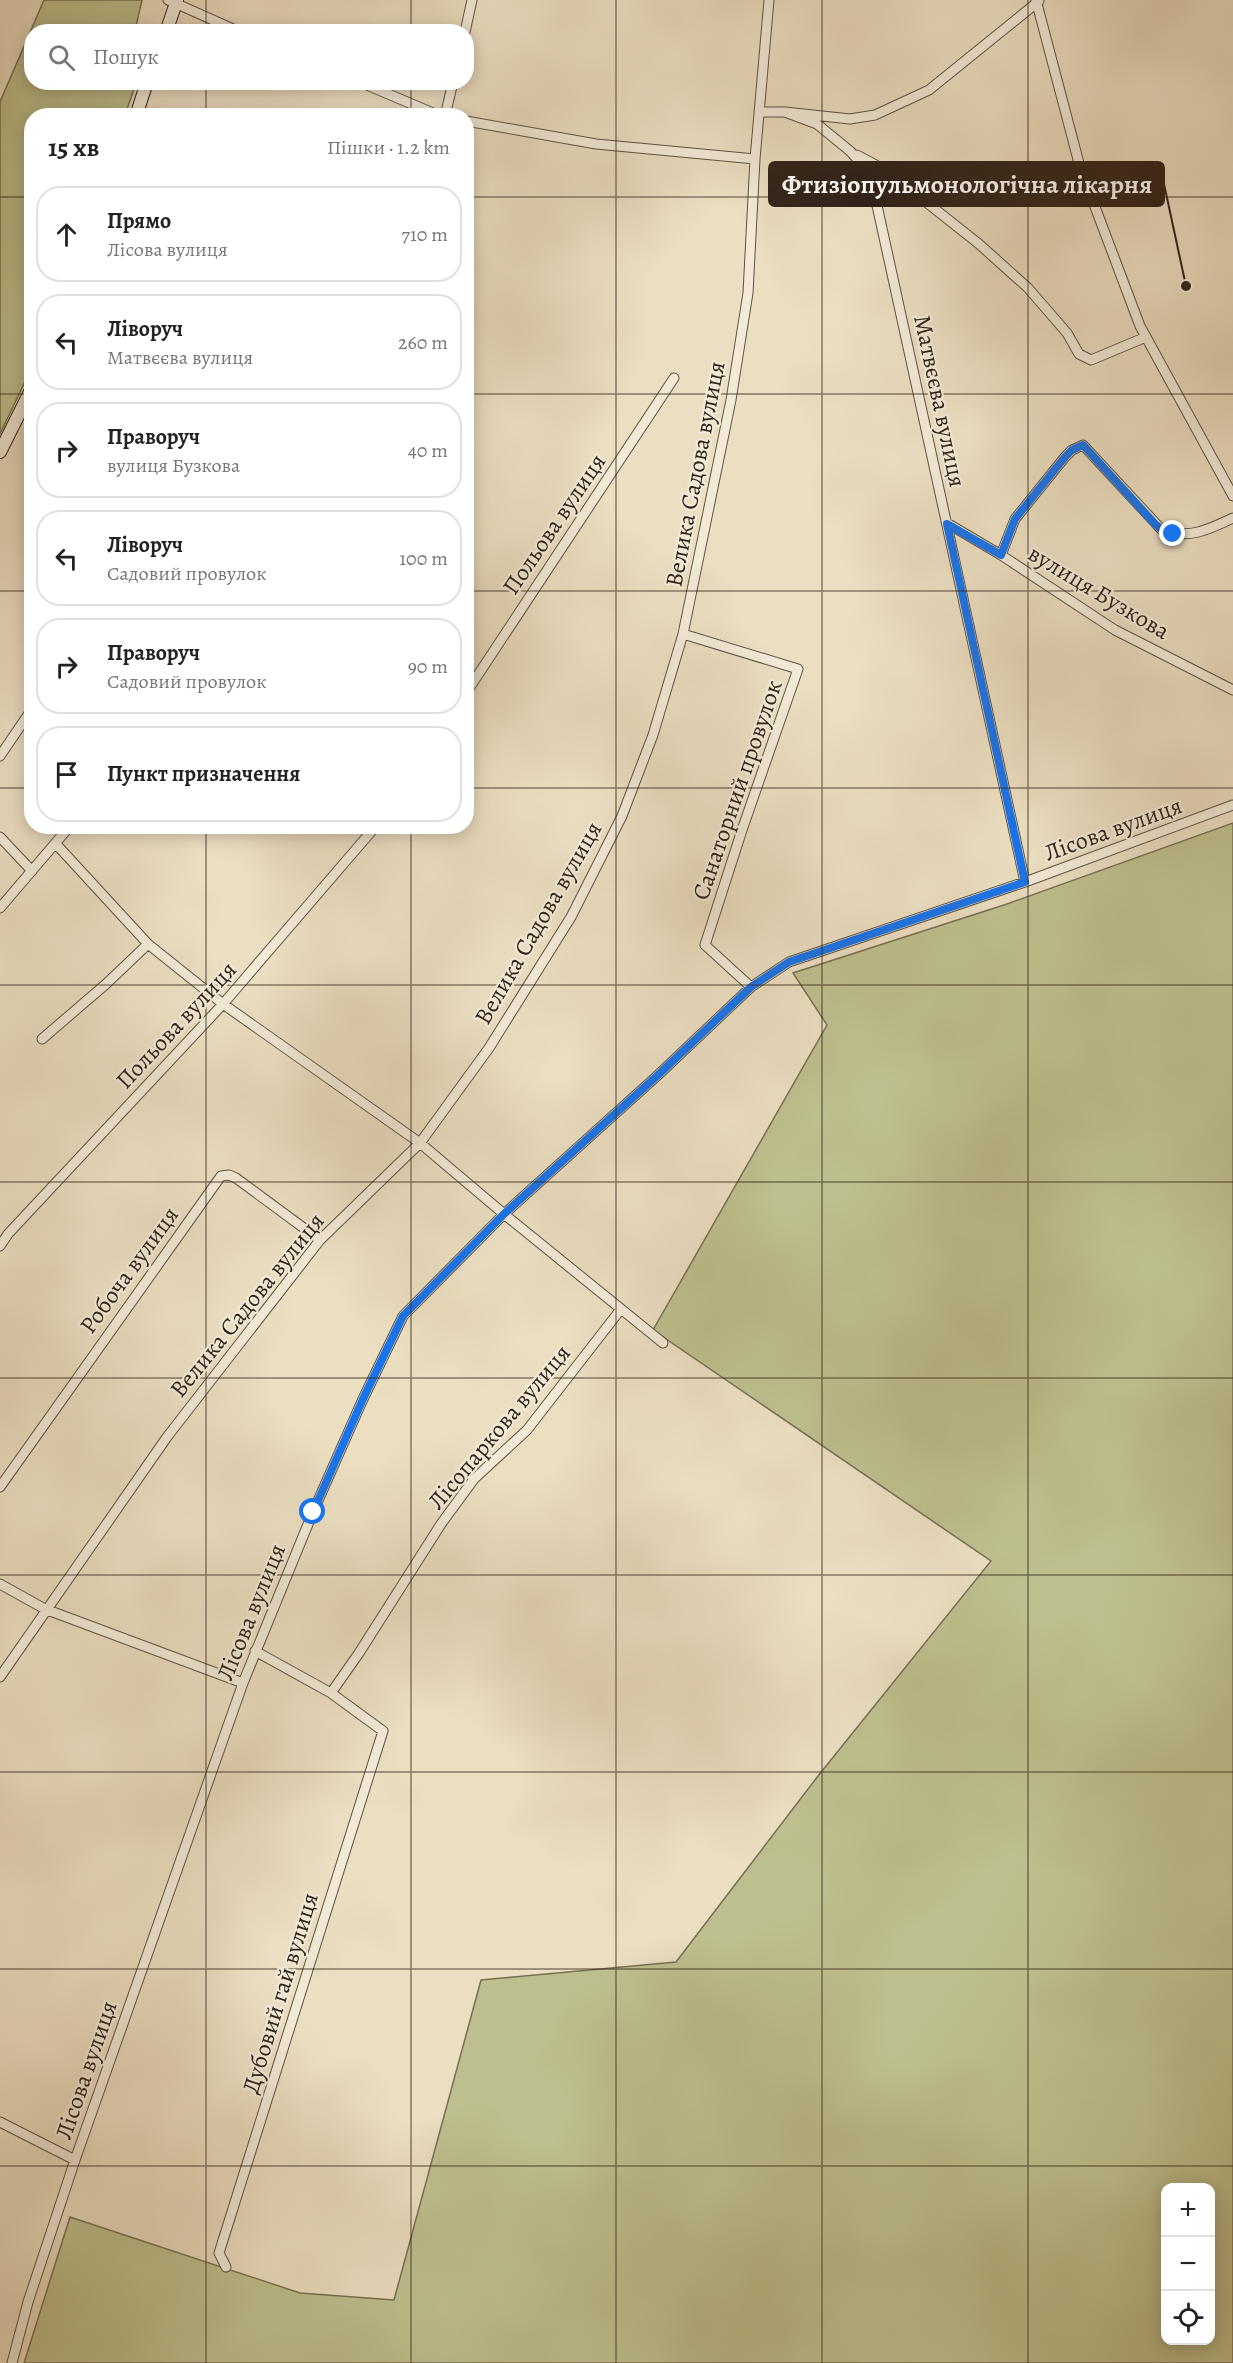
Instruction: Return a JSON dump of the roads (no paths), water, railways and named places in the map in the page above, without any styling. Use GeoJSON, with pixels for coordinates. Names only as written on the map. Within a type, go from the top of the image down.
{"type":"FeatureCollection","features":[{"type":"Feature","properties":{"kind":"street"},"geometry":{"type":"LineString","coordinates":[[467,24],[472,0]]}},
{"type":"Feature","properties":{"kind":"street","name":"Велика Садова вулиця"},"geometry":{"type":"LineString","coordinates":[[0,1677],[45,1609],[167,1437],[320,1240],[420,1143],[489,1047],[576,907],[622,816],[653,735],[683,634],[731,400],[748,293],[755,159],[769,0]]}},
{"type":"Feature","properties":{"kind":"street"},"geometry":{"type":"LineString","coordinates":[[167,24],[173,1],[223,24]]}},
{"type":"Feature","properties":{"kind":"street"},"geometry":{"type":"LineString","coordinates":[[759,112],[785,112],[850,119],[876,115],[929,90],[1037,1],[1080,167],[1140,326],[1233,496]]}},
{"type":"Feature","properties":{"kind":"street"},"geometry":{"type":"LineString","coordinates":[[139,108],[144,90]]}},
{"type":"Feature","properties":{"kind":"street"},"geometry":{"type":"LineString","coordinates":[[380,90],[423,108]]}},
{"type":"Feature","properties":{"kind":"street"},"geometry":{"type":"LineString","coordinates":[[445,108],[451,90]]}},
{"type":"Feature","properties":{"kind":"street","name":"Матвєєва вулиця"},"geometry":{"type":"LineString","coordinates":[[785,112],[817,124],[850,151],[868,171],[1025,882]]}},
{"type":"Feature","properties":{"kind":"street"},"geometry":{"type":"LineString","coordinates":[[474,122],[596,144],[755,159]]}},
{"type":"Feature","properties":{"kind":"street"},"geometry":{"type":"LineString","coordinates":[[850,151],[887,171],[979,244],[1028,288],[1067,333],[1079,354],[1091,360],[1146,337]]}},
{"type":"Feature","properties":{"kind":"street","name":"Польова вулиця"},"geometry":{"type":"LineString","coordinates":[[474,681],[674,378]]}},
{"type":"Feature","properties":{"kind":"street"},"geometry":{"type":"LineString","coordinates":[[0,452],[24,404]]}},
{"type":"Feature","properties":{"kind":"street"},"geometry":{"type":"LineString","coordinates":[[1001,555],[1015,519],[1065,457],[1072,450],[1083,445],[1161,529],[1173,534],[1201,533],[1233,518]]}},
{"type":"Feature","properties":{"kind":"street","name":"вулиця Бузкова"},"geometry":{"type":"LineString","coordinates":[[947,524],[1001,555],[1115,630],[1233,690]]}},
{"type":"Feature","properties":{"kind":"street","name":"Санаторний провулок"},"geometry":{"type":"LineString","coordinates":[[683,634],[798,669],[705,945],[751,987]]}},
{"type":"Feature","properties":{"kind":"street"},"geometry":{"type":"LineString","coordinates":[[0,756],[24,721]]}},
{"type":"Feature","properties":{"kind":"street","name":"Лісова вулиця"},"geometry":{"type":"LineString","coordinates":[[12,2363],[28,2302],[75,2160],[243,1683],[363,1399],[403,1316],[504,1214],[657,1076],[751,987],[789,962],[1025,882],[1233,805]]}},
{"type":"Feature","properties":{"kind":"street"},"geometry":{"type":"LineString","coordinates":[[0,908],[64,834]]}},
{"type":"Feature","properties":{"kind":"street","name":"Польова вулиця"},"geometry":{"type":"LineString","coordinates":[[0,1246],[8,1234],[223,1004],[369,834]]}},
{"type":"Feature","properties":{"kind":"street"},"geometry":{"type":"LineString","coordinates":[[0,837],[32,871]]}},
{"type":"Feature","properties":{"kind":"street"},"geometry":{"type":"LineString","coordinates":[[56,844],[148,944],[223,1004],[420,1143],[663,1343]]}},
{"type":"Feature","properties":{"kind":"street"},"geometry":{"type":"LineString","coordinates":[[42,1039],[148,944]]}},
{"type":"Feature","properties":{"kind":"street","name":"Робоча вулиця"},"geometry":{"type":"LineString","coordinates":[[0,1487],[221,1176],[229,1175],[236,1178],[320,1240]]}},
{"type":"Feature","properties":{"kind":"street","name":"Лісопаркова вулиця"},"geometry":{"type":"LineString","coordinates":[[331,1693],[441,1524],[474,1479],[527,1430],[621,1309]]}},
{"type":"Feature","properties":{"kind":"street"},"geometry":{"type":"LineString","coordinates":[[0,1584],[45,1609],[243,1683]]}},
{"type":"Feature","properties":{"kind":"street"},"geometry":{"type":"LineString","coordinates":[[255,1651],[331,1693]]}},
{"type":"Feature","properties":{"kind":"street","name":"Дубовий гай вулиця"},"geometry":{"type":"LineString","coordinates":[[226,2267],[219,2253],[383,1731],[331,1693]]}},
{"type":"Feature","properties":{"kind":"street"},"geometry":{"type":"LineString","coordinates":[[0,2122],[75,2160]]}},
{"type":"Feature","properties":{"kind":"place","name":"Фтизіопульмонологічна лікарня"},"geometry":{"type":"Point","coordinates":[1186,286]}}]}
